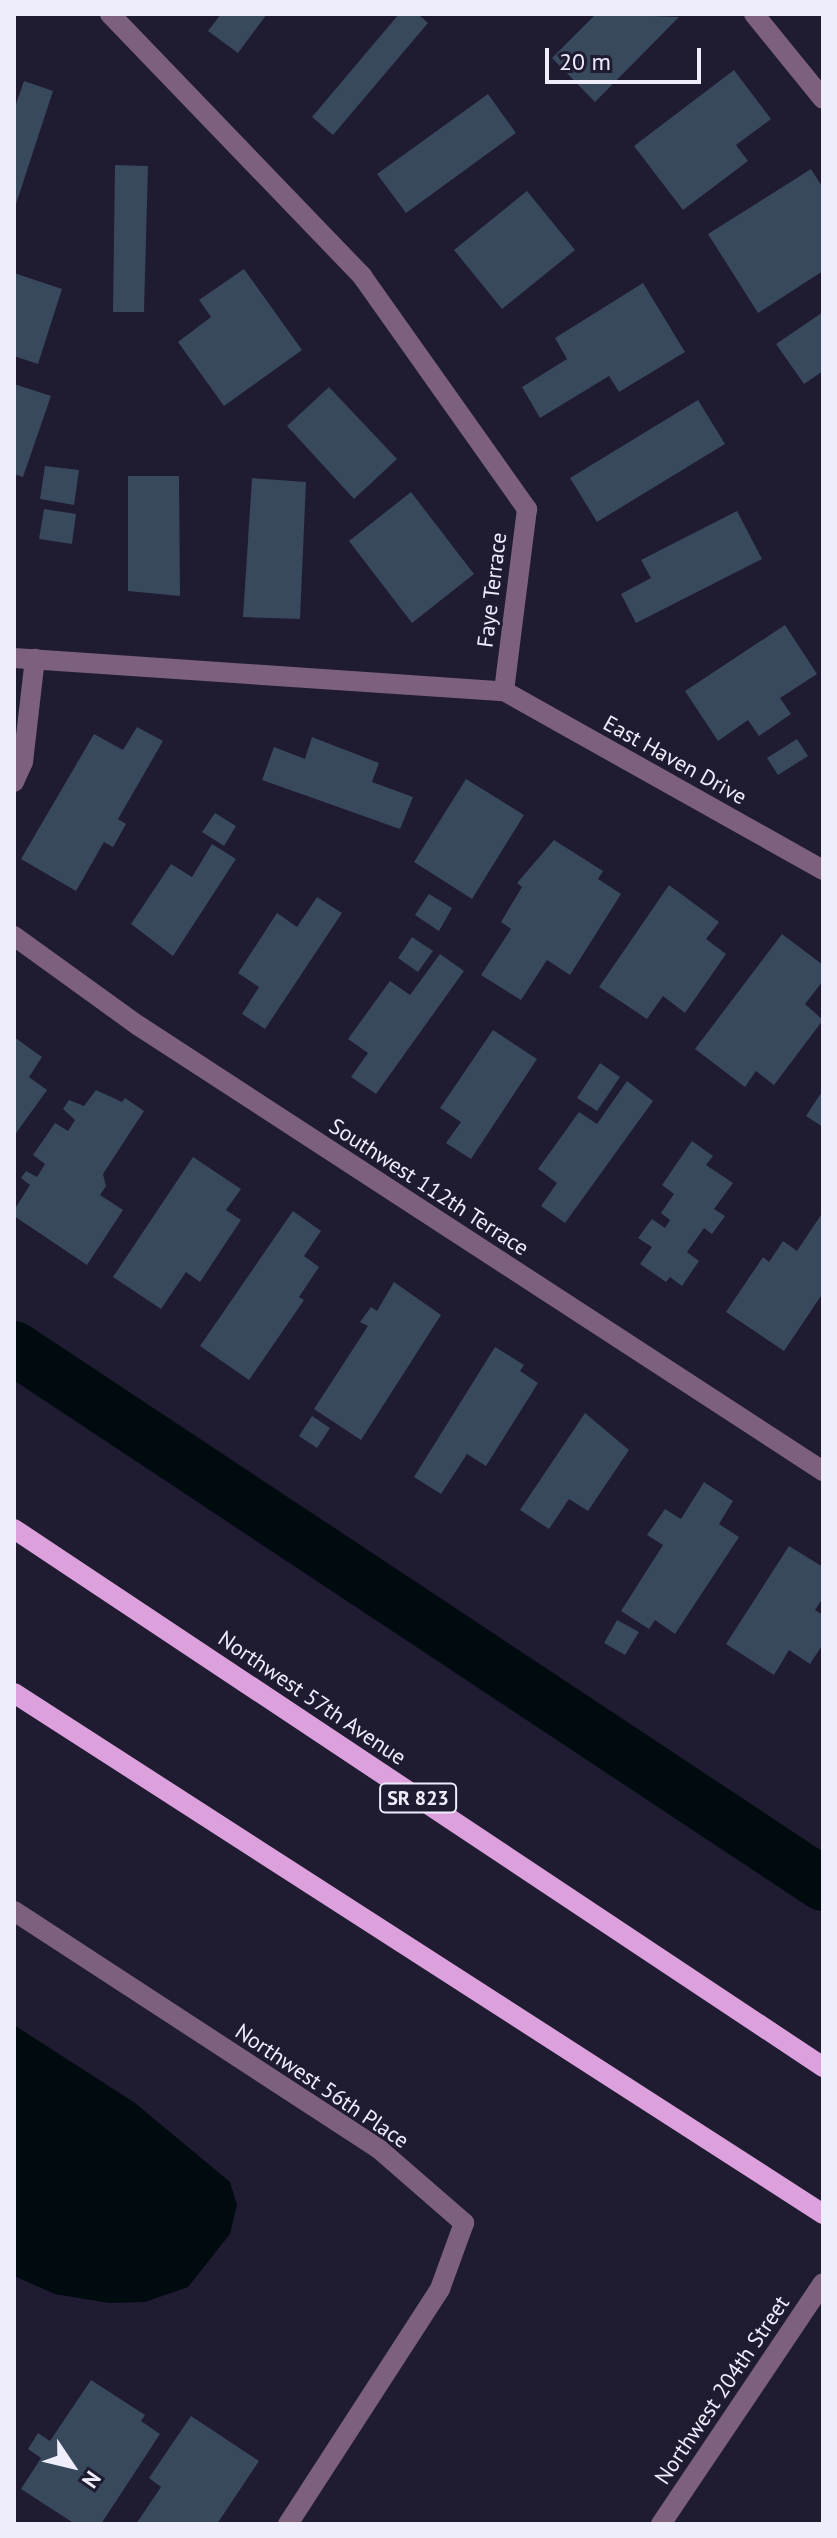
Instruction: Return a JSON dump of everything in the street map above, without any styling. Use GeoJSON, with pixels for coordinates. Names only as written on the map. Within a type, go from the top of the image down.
{"type":"FeatureCollection","features":[{"type":"Feature","properties":{"kind":"main road","name":"Northwest 57th Avenue"},"geometry":{"type":"LineString","coordinates":[[14,1529],[823,2067]]}},
{"type":"Feature","properties":{"kind":"main road"},"geometry":{"type":"LineString","coordinates":[[14,1693],[823,2214]]}},
{"type":"Feature","properties":{"kind":"street","name":"Faye Terrace"},"geometry":{"type":"LineString","coordinates":[[110,14],[362,276],[527,509],[504,691]]}},
{"type":"Feature","properties":{"kind":"street"},"geometry":{"type":"LineString","coordinates":[[754,14],[823,99]]}},
{"type":"Feature","properties":{"kind":"street"},"geometry":{"type":"LineString","coordinates":[[14,658],[504,691]]}},
{"type":"Feature","properties":{"kind":"street"},"geometry":{"type":"LineString","coordinates":[[14,782],[23,762],[35,659]]}},
{"type":"Feature","properties":{"kind":"street","name":"East Haven Drive"},"geometry":{"type":"LineString","coordinates":[[504,691],[823,870]]}},
{"type":"Feature","properties":{"kind":"street","name":"Southwest 112th Terrace"},"geometry":{"type":"LineString","coordinates":[[14,936],[139,1026],[823,1471]]}},
{"type":"Feature","properties":{"kind":"street","name":"Northwest 56th Place"},"geometry":{"type":"LineString","coordinates":[[14,1911],[379,2149],[464,2223],[440,2289],[288,2524]]}},
{"type":"Feature","properties":{"kind":"street","name":"Northwest 204th Street"},"geometry":{"type":"LineString","coordinates":[[661,2524],[823,2283]]}},
{"type":"Feature","properties":{"kind":"shaded area"},"geometry":{"type":"Polygon","coordinates":[[[14,2025],[135,2103],[230,2182],[237,2205],[230,2234],[188,2287],[145,2302],[109,2303],[55,2294],[14,2276],[14,2025]]]}},
{"type":"Feature","properties":{"kind":"building"},"geometry":{"type":"Polygon","coordinates":[[[221,14],[267,14],[238,53],[208,31],[221,14]]]}},
{"type":"Feature","properties":{"kind":"building"},"geometry":{"type":"Polygon","coordinates":[[[399,14],[418,14],[428,23],[333,135],[312,117],[399,14]]]}},
{"type":"Feature","properties":{"kind":"building"},"geometry":{"type":"Polygon","coordinates":[[[596,14],[679,17],[595,102],[552,58],[596,14]]]}},
{"type":"Feature","properties":{"kind":"building"},"geometry":{"type":"Polygon","coordinates":[[[734,70],[771,119],[736,145],[748,161],[683,210],[634,146],[734,70]]]}},
{"type":"Feature","properties":{"kind":"building"},"geometry":{"type":"Polygon","coordinates":[[[24,81],[53,91],[15,207],[14,110],[24,81]]]}},
{"type":"Feature","properties":{"kind":"building"},"geometry":{"type":"Polygon","coordinates":[[[488,94],[516,133],[406,213],[377,174],[488,94]]]}},
{"type":"Feature","properties":{"kind":"building"},"geometry":{"type":"Polygon","coordinates":[[[115,165],[148,166],[144,312],[113,312],[115,165]]]}},
{"type":"Feature","properties":{"kind":"building"},"geometry":{"type":"Polygon","coordinates":[[[811,169],[823,188],[823,271],[758,313],[708,234],[811,169]]]}},
{"type":"Feature","properties":{"kind":"building"},"geometry":{"type":"Polygon","coordinates":[[[527,191],[575,250],[502,309],[454,250],[527,191]]]}},
{"type":"Feature","properties":{"kind":"building"},"geometry":{"type":"Polygon","coordinates":[[[244,269],[302,350],[224,406],[178,342],[211,317],[199,300],[244,269]]]}},
{"type":"Feature","properties":{"kind":"building"},"geometry":{"type":"Polygon","coordinates":[[[14,273],[62,289],[38,364],[14,356],[14,273]]]}},
{"type":"Feature","properties":{"kind":"building"},"geometry":{"type":"Polygon","coordinates":[[[643,283],[685,352],[619,392],[609,376],[540,418],[522,387],[567,359],[555,338],[643,283]]]}},
{"type":"Feature","properties":{"kind":"building"},"geometry":{"type":"Polygon","coordinates":[[[823,312],[823,371],[804,384],[776,344],[823,312]]]}},
{"type":"Feature","properties":{"kind":"building"},"geometry":{"type":"Polygon","coordinates":[[[14,384],[51,396],[23,477],[14,474],[14,384]]]}},
{"type":"Feature","properties":{"kind":"building"},"geometry":{"type":"Polygon","coordinates":[[[329,387],[397,459],[354,499],[287,426],[329,387]]]}},
{"type":"Feature","properties":{"kind":"building"},"geometry":{"type":"Polygon","coordinates":[[[698,400],[725,444],[597,522],[570,478],[698,400]]]}},
{"type":"Feature","properties":{"kind":"building"},"geometry":{"type":"Polygon","coordinates":[[[45,466],[79,470],[74,505],[40,499],[45,466]]]}},
{"type":"Feature","properties":{"kind":"building"},"geometry":{"type":"Polygon","coordinates":[[[128,476],[179,476],[180,596],[128,591],[128,476]]]}},
{"type":"Feature","properties":{"kind":"building"},"geometry":{"type":"Polygon","coordinates":[[[252,478],[306,482],[300,619],[243,617],[252,478]]]}},
{"type":"Feature","properties":{"kind":"building"},"geometry":{"type":"Polygon","coordinates":[[[411,492],[474,574],[412,623],[349,541],[411,492]]]}},
{"type":"Feature","properties":{"kind":"building"},"geometry":{"type":"Polygon","coordinates":[[[44,509],[76,514],[72,544],[39,539],[44,509]]]}},
{"type":"Feature","properties":{"kind":"building"},"geometry":{"type":"Polygon","coordinates":[[[737,511],[762,559],[636,623],[621,594],[651,578],[641,560],[737,511]]]}},
{"type":"Feature","properties":{"kind":"building"},"geometry":{"type":"Polygon","coordinates":[[[785,625],[817,674],[780,698],[791,714],[759,736],[748,720],[718,741],[685,691],[785,625]]]}},
{"type":"Feature","properties":{"kind":"building"},"geometry":{"type":"Polygon","coordinates":[[[137,727],[163,741],[118,819],[126,824],[113,847],[104,842],[76,891],[21,859],[94,734],[123,750],[137,727]]]}},
{"type":"Feature","properties":{"kind":"building"},"geometry":{"type":"Polygon","coordinates":[[[312,737],[379,763],[372,782],[413,797],[400,829],[262,780],[274,747],[305,759],[312,737]]]}},
{"type":"Feature","properties":{"kind":"building"},"geometry":{"type":"Polygon","coordinates":[[[797,739],[808,756],[778,775],[767,758],[797,739]]]}},
{"type":"Feature","properties":{"kind":"building"},"geometry":{"type":"Polygon","coordinates":[[[466,779],[524,815],[472,899],[414,862],[466,779]]]}},
{"type":"Feature","properties":{"kind":"building"},"geometry":{"type":"Polygon","coordinates":[[[215,813],[236,826],[224,846],[202,832],[215,813]]]}},
{"type":"Feature","properties":{"kind":"building"},"geometry":{"type":"Polygon","coordinates":[[[554,840],[603,871],[598,879],[621,894],[570,975],[547,960],[521,1000],[481,975],[511,929],[501,922],[522,887],[517,883],[554,840]]]}},
{"type":"Feature","properties":{"kind":"building"},"geometry":{"type":"Polygon","coordinates":[[[212,844],[236,859],[173,956],[131,924],[171,864],[192,877],[212,844]]]}},
{"type":"Feature","properties":{"kind":"building"},"geometry":{"type":"Polygon","coordinates":[[[669,885],[719,922],[706,939],[726,954],[685,1013],[663,996],[647,1019],[599,987],[669,885]]]}},
{"type":"Feature","properties":{"kind":"building"},"geometry":{"type":"Polygon","coordinates":[[[429,894],[452,908],[439,931],[415,915],[429,894]]]}},
{"type":"Feature","properties":{"kind":"building"},"geometry":{"type":"Polygon","coordinates":[[[317,897],[342,913],[265,1029],[242,1014],[259,987],[238,973],[277,913],[297,927],[317,897]]]}},
{"type":"Feature","properties":{"kind":"building"},"geometry":{"type":"Polygon","coordinates":[[[782,934],[823,965],[823,981],[805,1004],[823,1020],[774,1085],[756,1071],[745,1087],[695,1049],[782,934]]]}},
{"type":"Feature","properties":{"kind":"building"},"geometry":{"type":"Polygon","coordinates":[[[412,937],[433,951],[418,972],[398,958],[412,937]]]}},
{"type":"Feature","properties":{"kind":"building"},"geometry":{"type":"Polygon","coordinates":[[[440,954],[464,971],[376,1094],[351,1077],[368,1053],[348,1039],[390,981],[410,995],[440,954]]]}},
{"type":"Feature","properties":{"kind":"building"},"geometry":{"type":"Polygon","coordinates":[[[493,1030],[537,1059],[471,1159],[446,1143],[461,1122],[440,1108],[493,1030]]]}},
{"type":"Feature","properties":{"kind":"building"},"geometry":{"type":"Polygon","coordinates":[[[14,1037],[42,1057],[29,1077],[47,1090],[14,1136],[14,1037]]]}},
{"type":"Feature","properties":{"kind":"building"},"geometry":{"type":"Polygon","coordinates":[[[600,1063],[620,1077],[597,1111],[577,1098],[600,1063]]]}},
{"type":"Feature","properties":{"kind":"building"},"geometry":{"type":"Polygon","coordinates":[[[627,1081],[653,1101],[565,1223],[541,1206],[557,1183],[538,1169],[579,1112],[597,1124],[627,1081]]]}},
{"type":"Feature","properties":{"kind":"building"},"geometry":{"type":"Polygon","coordinates":[[[96,1090],[122,1102],[125,1098],[144,1111],[103,1174],[106,1186],[100,1195],[123,1210],[87,1265],[14,1216],[14,1210],[30,1185],[21,1178],[26,1171],[37,1177],[45,1164],[33,1155],[55,1123],[68,1131],[75,1120],[63,1109],[69,1100],[84,1106],[96,1090]]]}},
{"type":"Feature","properties":{"kind":"building"},"geometry":{"type":"Polygon","coordinates":[[[823,1090],[823,1127],[806,1116],[823,1090]]]}},
{"type":"Feature","properties":{"kind":"building"},"geometry":{"type":"Polygon","coordinates":[[[692,1141],[713,1156],[706,1165],[733,1183],[714,1209],[725,1216],[712,1234],[704,1228],[687,1252],[699,1261],[682,1286],[670,1277],[666,1282],[640,1264],[652,1247],[638,1238],[652,1219],[665,1228],[670,1220],[661,1213],[674,1194],[662,1185],[692,1141]]]}},
{"type":"Feature","properties":{"kind":"building"},"geometry":{"type":"Polygon","coordinates":[[[193,1157],[241,1189],[226,1210],[241,1220],[200,1282],[186,1272],[161,1309],[113,1277],[193,1157]]]}},
{"type":"Feature","properties":{"kind":"building"},"geometry":{"type":"Polygon","coordinates":[[[293,1211],[321,1231],[304,1256],[319,1267],[299,1297],[304,1300],[249,1380],[200,1346],[293,1211]]]}},
{"type":"Feature","properties":{"kind":"building"},"geometry":{"type":"Polygon","coordinates":[[[823,1212],[823,1293],[784,1351],[726,1312],[763,1257],[769,1262],[783,1241],[797,1251],[823,1212]]]}},
{"type":"Feature","properties":{"kind":"building"},"geometry":{"type":"Polygon","coordinates":[[[394,1282],[441,1315],[361,1440],[314,1409],[368,1326],[360,1322],[371,1307],[377,1311],[394,1282]]]}},
{"type":"Feature","properties":{"kind":"building"},"geometry":{"type":"Polygon","coordinates":[[[495,1347],[524,1365],[520,1371],[538,1383],[486,1466],[467,1454],[441,1494],[414,1477],[495,1347]]]}},
{"type":"Feature","properties":{"kind":"building"},"geometry":{"type":"Polygon","coordinates":[[[585,1413],[629,1450],[588,1511],[569,1499],[549,1529],[520,1510],[585,1413]]]}},
{"type":"Feature","properties":{"kind":"building"},"geometry":{"type":"Polygon","coordinates":[[[312,1416],[330,1428],[317,1448],[299,1436],[312,1416]]]}},
{"type":"Feature","properties":{"kind":"building"},"geometry":{"type":"Polygon","coordinates":[[[704,1482],[733,1501],[719,1524],[739,1537],[675,1634],[655,1620],[649,1629],[621,1611],[663,1545],[647,1535],[665,1509],[681,1519],[704,1482]]]}},
{"type":"Feature","properties":{"kind":"building"},"geometry":{"type":"Polygon","coordinates":[[[789,1546],[823,1567],[823,1598],[815,1610],[823,1615],[823,1644],[810,1664],[789,1650],[774,1675],[726,1644],[789,1546]]]}},
{"type":"Feature","properties":{"kind":"building"},"geometry":{"type":"Polygon","coordinates":[[[617,1620],[639,1632],[625,1655],[604,1643],[617,1620]]]}},
{"type":"Feature","properties":{"kind":"building"},"geometry":{"type":"Polygon","coordinates":[[[91,2380],[145,2415],[141,2421],[160,2434],[101,2524],[75,2524],[21,2489],[41,2458],[28,2449],[38,2433],[50,2441],[91,2380]]]}},
{"type":"Feature","properties":{"kind":"building"},"geometry":{"type":"Polygon","coordinates":[[[191,2416],[259,2461],[217,2524],[136,2524],[161,2487],[149,2478],[191,2416]]]}},
{"type":"Feature","properties":{"kind":"waterway"},"geometry":{"type":"LineString","coordinates":[[14,1348],[823,1884]]}}]}
